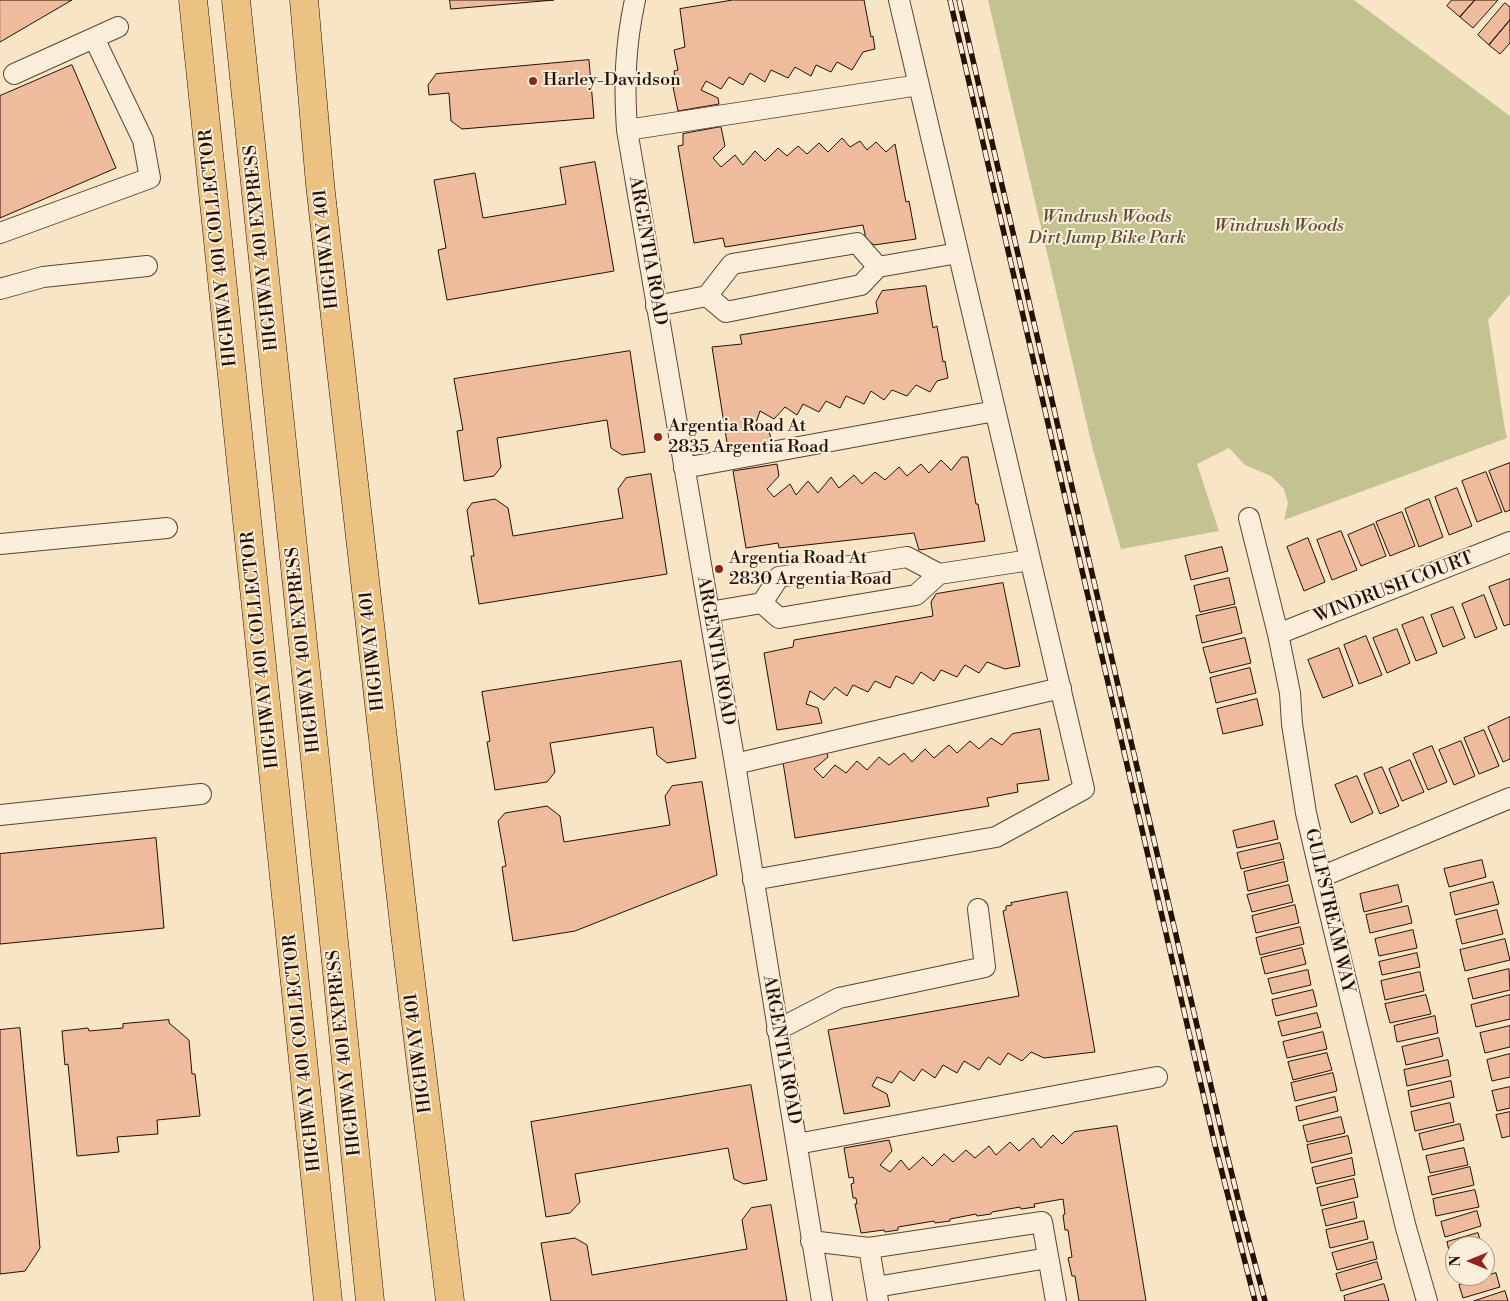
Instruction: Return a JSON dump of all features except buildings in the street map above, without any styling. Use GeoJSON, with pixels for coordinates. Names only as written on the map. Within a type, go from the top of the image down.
{"type":"FeatureCollection","features":[{"type":"Feature","properties":{"kind":"highway","name":"HIGHWAY 401 COLLECTOR"},"geometry":{"type":"LineString","coordinates":[[193,0],[328,1301]]}},
{"type":"Feature","properties":{"kind":"highway","name":"HIGHWAY 401 EXPRESS"},"geometry":{"type":"LineString","coordinates":[[236,0],[370,1301]]}},
{"type":"Feature","properties":{"kind":"highway","name":"HIGHWAY 401"},"geometry":{"type":"LineString","coordinates":[[304,0],[320,184],[406,942],[450,1301]]}},
{"type":"Feature","properties":{"kind":"street","name":"ARGENTIA ROAD"},"geometry":{"type":"LineString","coordinates":[[636,0],[628,34],[624,92],[627,130],[735,764],[822,1301]]}},
{"type":"Feature","properties":{"kind":"street"},"geometry":{"type":"LineString","coordinates":[[753,880],[996,837],[1084,790],[899,0]]}},
{"type":"Feature","properties":{"kind":"street"},"geometry":{"type":"LineString","coordinates":[[14,74],[118,26]]}},
{"type":"Feature","properties":{"kind":"street"},"geometry":{"type":"LineString","coordinates":[[0,233],[150,178],[142,140],[94,38]]}},
{"type":"Feature","properties":{"kind":"street"},"geometry":{"type":"LineString","coordinates":[[627,130],[919,85]]}},
{"type":"Feature","properties":{"kind":"street"},"geometry":{"type":"LineString","coordinates":[[656,306],[707,296],[732,264],[857,243],[878,267]]}},
{"type":"Feature","properties":{"kind":"street"},"geometry":{"type":"LineString","coordinates":[[707,296],[726,312],[861,286],[878,267],[958,253]]}},
{"type":"Feature","properties":{"kind":"street"},"geometry":{"type":"LineString","coordinates":[[0,289],[43,277],[147,266]]}},
{"type":"Feature","properties":{"kind":"street"},"geometry":{"type":"LineString","coordinates":[[684,468],[995,411]]}},
{"type":"Feature","properties":{"kind":"street","name":"GULFSTREAM WAY"},"geometry":{"type":"LineString","coordinates":[[1249,518],[1278,634],[1290,693],[1292,724],[1306,813],[1406,1228],[1427,1301]]}},
{"type":"Feature","properties":{"kind":"street"},"geometry":{"type":"LineString","coordinates":[[0,544],[167,528]]}},
{"type":"Feature","properties":{"kind":"street","name":"WINDRUSH COURT"},"geometry":{"type":"LineString","coordinates":[[1278,634],[1510,542]]}},
{"type":"Feature","properties":{"kind":"street"},"geometry":{"type":"LineString","coordinates":[[709,612],[762,603],[779,577],[789,575],[907,557],[939,574]]}},
{"type":"Feature","properties":{"kind":"street"},"geometry":{"type":"LineString","coordinates":[[762,603],[779,618],[916,595],[939,574],[1030,560]]}},
{"type":"Feature","properties":{"kind":"street"},"geometry":{"type":"LineString","coordinates":[[735,764],[1060,688]]}},
{"type":"Feature","properties":{"kind":"street"},"geometry":{"type":"LineString","coordinates":[[0,815],[202,794]]}},
{"type":"Feature","properties":{"kind":"street"},"geometry":{"type":"LineString","coordinates":[[1321,877],[1510,798]]}},
{"type":"Feature","properties":{"kind":"street"},"geometry":{"type":"LineString","coordinates":[[777,1030],[838,998],[985,967],[978,909]]}},
{"type":"Feature","properties":{"kind":"street"},"geometry":{"type":"LineString","coordinates":[[798,1144],[1157,1077]]}},
{"type":"Feature","properties":{"kind":"street"},"geometry":{"type":"LineString","coordinates":[[812,1241],[870,1248],[1042,1222],[1054,1301]]}},
{"type":"Feature","properties":{"kind":"street"},"geometry":{"type":"LineString","coordinates":[[870,1248],[877,1294],[1048,1258]]}},
{"type":"Feature","properties":{"kind":"green space","name":"Windrush Woods"},"geometry":{"type":"Polygon","coordinates":[[[988,0],[1354,0],[1510,116],[1510,294],[1488,320],[1507,438],[1284,520],[1288,503],[1284,489],[1271,476],[1245,465],[1229,448],[1197,464],[1219,531],[1121,549],[1093,450],[988,0]]]}},
{"type":"Feature","properties":{"kind":"railway"},"geometry":{"type":"LineString","coordinates":[[950,0],[1215,1145],[1255,1301]]}},
{"type":"Feature","properties":{"kind":"railway"},"geometry":{"type":"LineString","coordinates":[[959,0],[1224,1142],[1265,1301]]}},
{"type":"Feature","properties":{"kind":"place","name":"Harley-Davidson"},"geometry":{"type":"Point","coordinates":[533,81]}},
{"type":"Feature","properties":{"kind":"place","name":"Argentia Road At 2835 Argentia Road"},"geometry":{"type":"Point","coordinates":[658,437]}},
{"type":"Feature","properties":{"kind":"place","name":"Argentia Road At 2830 Argentia Road"},"geometry":{"type":"Point","coordinates":[719,569]}},
{"type":"Feature","properties":{"kind":"park label","name":"Windrush Woods Dirt Jump Bike Park"},"geometry":{"type":"Point","coordinates":[1107,228]}}]}
